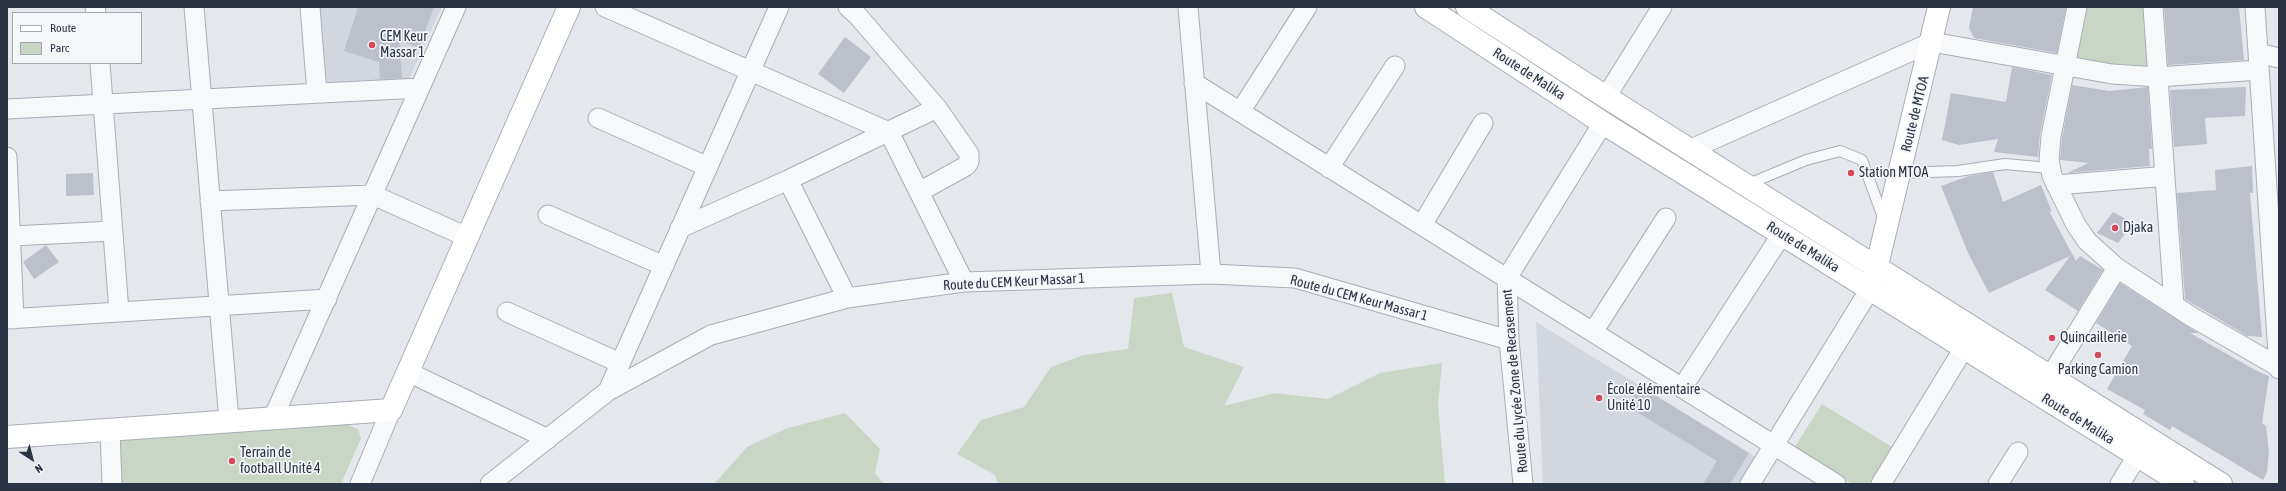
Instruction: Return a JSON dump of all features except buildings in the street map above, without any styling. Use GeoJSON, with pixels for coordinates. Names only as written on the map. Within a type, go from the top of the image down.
{"type":"FeatureCollection","features":[{"type":"Feature","properties":{"kind":"main road"},"geometry":{"type":"LineString","coordinates":[[7,437],[391,410],[569,7]]}},
{"type":"Feature","properties":{"kind":"main road","name":"Route de Malika"},"geometry":{"type":"LineString","coordinates":[[1426,7],[1603,123],[2182,484]]}},
{"type":"Feature","properties":{"kind":"main road","name":"Route de Malika"},"geometry":{"type":"LineString","coordinates":[[1467,7],[1689,150],[2221,484]]}},
{"type":"Feature","properties":{"kind":"main road","name":"Route de MTOA"},"geometry":{"type":"LineString","coordinates":[[1870,289],[1878,268],[1940,7]]}},
{"type":"Feature","properties":{"kind":"street"},"geometry":{"type":"LineString","coordinates":[[194,7],[229,421]]}},
{"type":"Feature","properties":{"kind":"street"},"geometry":{"type":"LineString","coordinates":[[310,7],[317,93]]}},
{"type":"Feature","properties":{"kind":"street"},"geometry":{"type":"LineString","coordinates":[[273,418],[456,7]]}},
{"type":"Feature","properties":{"kind":"street"},"geometry":{"type":"LineString","coordinates":[[605,7],[889,132],[964,282]]}},
{"type":"Feature","properties":{"kind":"street"},"geometry":{"type":"LineString","coordinates":[[608,391],[779,7]]}},
{"type":"Feature","properties":{"kind":"street"},"geometry":{"type":"LineString","coordinates":[[848,7],[937,108],[967,150],[969,162],[966,166],[919,192]]}},
{"type":"Feature","properties":{"kind":"street"},"geometry":{"type":"LineString","coordinates":[[1188,7],[1211,274]]}},
{"type":"Feature","properties":{"kind":"street"},"geometry":{"type":"LineString","coordinates":[[1240,112],[1307,7]]}},
{"type":"Feature","properties":{"kind":"street"},"geometry":{"type":"LineString","coordinates":[[1606,97],[1662,7]]}},
{"type":"Feature","properties":{"kind":"street"},"geometry":{"type":"LineString","coordinates":[[2077,7],[2051,136],[2053,176],[2087,241],[2117,268],[2174,305],[2279,368]]}},
{"type":"Feature","properties":{"kind":"street"},"geometry":{"type":"LineString","coordinates":[[2153,7],[2174,305]]}},
{"type":"Feature","properties":{"kind":"street"},"geometry":{"type":"LineString","coordinates":[[2255,7],[2258,61],[2272,169],[2279,368]]}},
{"type":"Feature","properties":{"kind":"street"},"geometry":{"type":"LineString","coordinates":[[1689,150],[1932,42],[2112,74],[2158,77],[2279,58]]}},
{"type":"Feature","properties":{"kind":"street"},"geometry":{"type":"LineString","coordinates":[[100,64],[119,312]]}},
{"type":"Feature","properties":{"kind":"street"},"geometry":{"type":"LineString","coordinates":[[1329,168],[1396,66]]}},
{"type":"Feature","properties":{"kind":"street"},"geometry":{"type":"LineString","coordinates":[[1194,83],[1836,484]]}},
{"type":"Feature","properties":{"kind":"street"},"geometry":{"type":"LineString","coordinates":[[7,109],[420,88]]}},
{"type":"Feature","properties":{"kind":"street"},"geometry":{"type":"LineString","coordinates":[[680,228],[788,180],[937,108]]}},
{"type":"Feature","properties":{"kind":"street"},"geometry":{"type":"LineString","coordinates":[[598,118],[708,167]]}},
{"type":"Feature","properties":{"kind":"street"},"geometry":{"type":"LineString","coordinates":[[1422,226],[1483,122]]}},
{"type":"Feature","properties":{"kind":"street"},"geometry":{"type":"LineString","coordinates":[[1507,278],[1603,123]]}},
{"type":"Feature","properties":{"kind":"street"},"geometry":{"type":"LineString","coordinates":[[7,157],[12,236],[11,319],[327,299]]}},
{"type":"Feature","properties":{"kind":"street"},"geometry":{"type":"LineString","coordinates":[[2053,176],[2156,177],[2164,174]]}},
{"type":"Feature","properties":{"kind":"street"},"geometry":{"type":"LineString","coordinates":[[788,180],[847,298]]}},
{"type":"Feature","properties":{"kind":"street"},"geometry":{"type":"LineString","coordinates":[[210,201],[373,195],[467,237]]}},
{"type":"Feature","properties":{"kind":"street"},"geometry":{"type":"LineString","coordinates":[[548,215],[664,266]]}},
{"type":"Feature","properties":{"kind":"street"},"geometry":{"type":"LineString","coordinates":[[1594,332],[1666,218]]}},
{"type":"Feature","properties":{"kind":"street"},"geometry":{"type":"LineString","coordinates":[[12,236],[113,231]]}},
{"type":"Feature","properties":{"kind":"street"},"geometry":{"type":"LineString","coordinates":[[1682,388],[1782,234]]}},
{"type":"Feature","properties":{"kind":"street"},"geometry":{"type":"LineString","coordinates":[[2050,377],[2117,268]]}},
{"type":"Feature","properties":{"kind":"street","name":"Route du CEM Keur Massar 1"},"geometry":{"type":"LineString","coordinates":[[490,484],[608,391],[711,335],[847,298],[964,282],[1211,274],[1295,278],[1509,340]]}},
{"type":"Feature","properties":{"kind":"street","name":"Route du Lycée Zone de Recasement"},"geometry":{"type":"LineString","coordinates":[[1507,278],[1509,340],[1523,484]]}},
{"type":"Feature","properties":{"kind":"street"},"geometry":{"type":"LineString","coordinates":[[1750,484],[1870,289]]}},
{"type":"Feature","properties":{"kind":"street"},"geometry":{"type":"LineString","coordinates":[[506,312],[620,363]]}},
{"type":"Feature","properties":{"kind":"street"},"geometry":{"type":"LineString","coordinates":[[1880,484],[1964,348]]}},
{"type":"Feature","properties":{"kind":"street"},"geometry":{"type":"LineString","coordinates":[[408,372],[548,439]]}},
{"type":"Feature","properties":{"kind":"street"},"geometry":{"type":"LineString","coordinates":[[360,484],[391,410]]}},
{"type":"Feature","properties":{"kind":"street"},"geometry":{"type":"LineString","coordinates":[[110,430],[112,484]]}},
{"type":"Feature","properties":{"kind":"street"},"geometry":{"type":"LineString","coordinates":[[1998,484],[2018,452]]}},
{"type":"Feature","properties":{"kind":"street"},"geometry":{"type":"LineString","coordinates":[[2120,484],[2137,456]]}},
{"type":"Feature","properties":{"kind":"lane"},"geometry":{"type":"LineString","coordinates":[[1746,185],[1806,160],[1840,151],[1862,160],[1887,228]]}},
{"type":"Feature","properties":{"kind":"lane"},"geometry":{"type":"LineString","coordinates":[[1900,173],[1958,171],[2005,164],[2053,176]]}},
{"type":"Feature","properties":{"kind":"shaded area","name":"CEM Keur Massar 1"},"geometry":{"type":"Polygon","coordinates":[[[316,7],[442,7],[407,84],[322,87],[316,7]]]}},
{"type":"Feature","properties":{"kind":"shaded area","name":"École élémentaire Unité 10"},"geometry":{"type":"Polygon","coordinates":[[[1536,322],[1759,459],[1743,484],[1543,484],[1536,322]]]}},
{"type":"Feature","properties":{"kind":"green space"},"geometry":{"type":"Polygon","coordinates":[[[2084,7],[2149,7],[2154,67],[2071,61],[2084,7]]]}},
{"type":"Feature","properties":{"kind":"green space"},"geometry":{"type":"Polygon","coordinates":[[[1172,293],[1184,347],[1244,367],[1224,406],[1275,393],[1328,399],[1380,373],[1442,363],[1438,405],[1445,484],[998,484],[995,475],[957,454],[981,420],[1024,407],[1051,367],[1084,355],[1128,349],[1134,298],[1172,293]]]}},
{"type":"Feature","properties":{"kind":"green space"},"geometry":{"type":"Polygon","coordinates":[[[1822,404],[1892,447],[1869,484],[1852,484],[1794,448],[1822,404]]]}},
{"type":"Feature","properties":{"kind":"green space"},"geometry":{"type":"Polygon","coordinates":[[[845,413],[880,449],[875,473],[884,484],[714,484],[747,447],[785,429],[845,413]]]}},
{"type":"Feature","properties":{"kind":"green space","name":"Terrain de football Unité 4"},"geometry":{"type":"Polygon","coordinates":[[[346,424],[358,429],[361,438],[341,484],[116,484],[111,437],[346,424]]]}},
{"type":"Feature","properties":{"kind":"place","name":"CEM Keur Massar 1"},"geometry":{"type":"Point","coordinates":[372,45]}},
{"type":"Feature","properties":{"kind":"place","name":"Station MTOA"},"geometry":{"type":"Point","coordinates":[1851,173]}},
{"type":"Feature","properties":{"kind":"place","name":"Djaka"},"geometry":{"type":"Point","coordinates":[2115,228]}},
{"type":"Feature","properties":{"kind":"place","name":"Quincaillerie"},"geometry":{"type":"Point","coordinates":[2052,338]}},
{"type":"Feature","properties":{"kind":"place","name":"Parking Camion"},"geometry":{"type":"Point","coordinates":[2098,355]}},
{"type":"Feature","properties":{"kind":"place","name":"École élémentaire Unité 10"},"geometry":{"type":"Point","coordinates":[1599,398]}},
{"type":"Feature","properties":{"kind":"place","name":"Terrain de football Unité 4"},"geometry":{"type":"Point","coordinates":[232,461]}}]}
